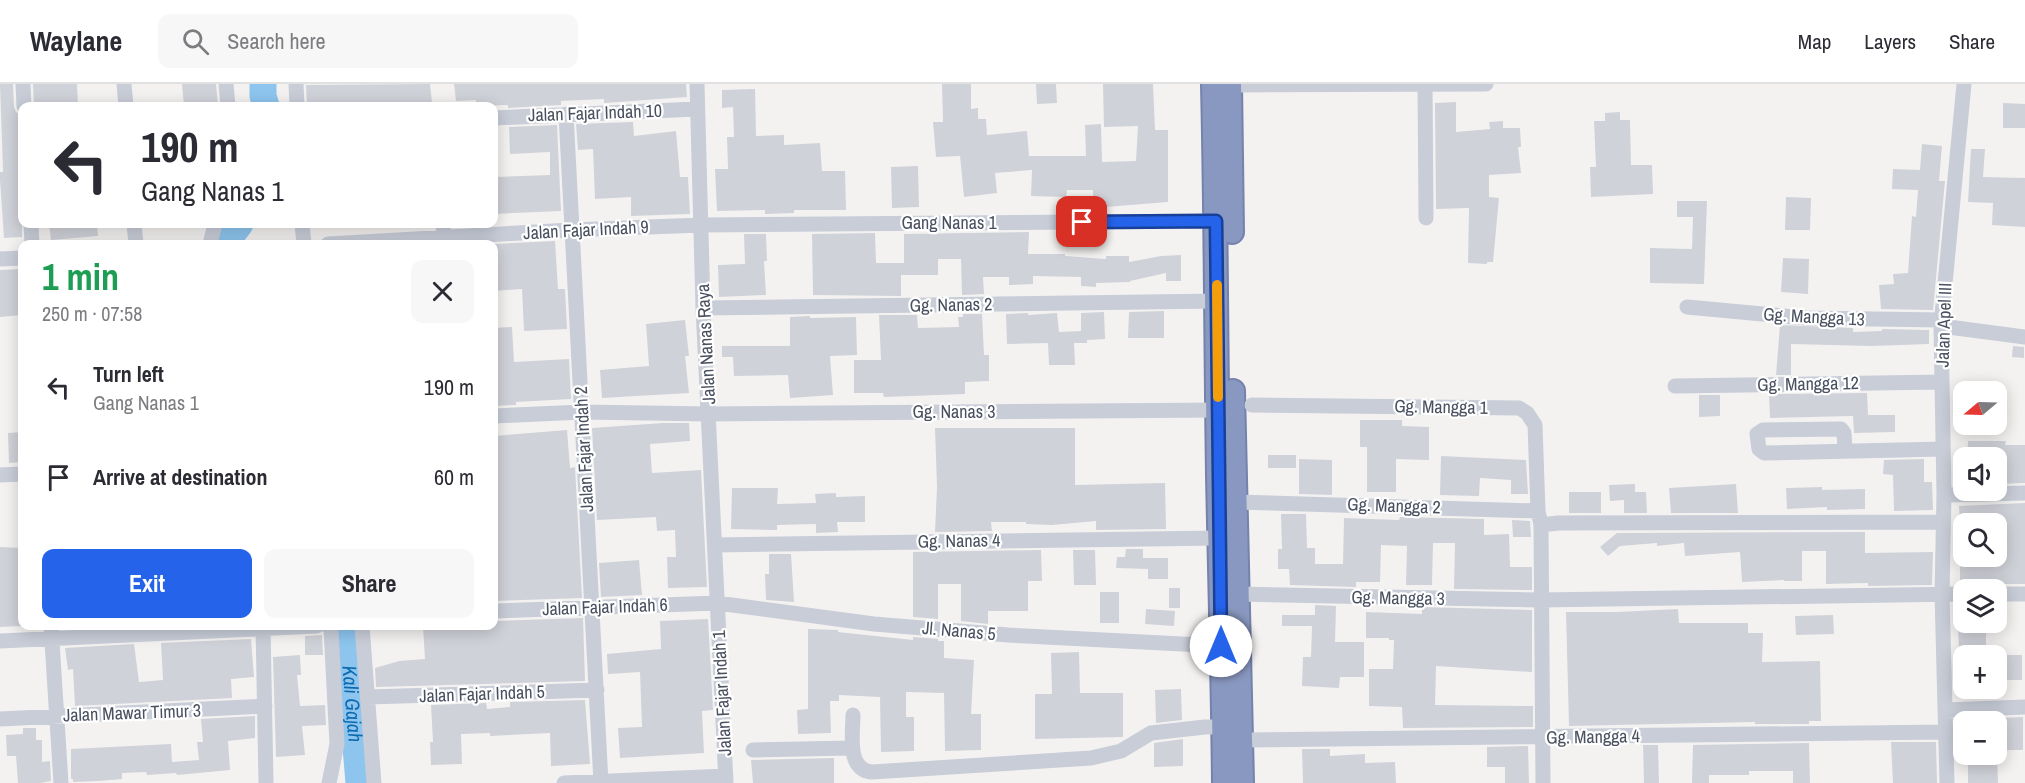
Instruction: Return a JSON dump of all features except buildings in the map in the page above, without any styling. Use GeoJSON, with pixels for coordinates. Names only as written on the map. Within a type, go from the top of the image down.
{"type":"FeatureCollection","features":[{"type":"Feature","properties":{"kind":"highway"},"geometry":{"type":"LineString","coordinates":[[1213,84],[1207,221],[1211,645],[1236,732],[1242,783]]}},
{"type":"Feature","properties":{"kind":"highway"},"geometry":{"type":"LineString","coordinates":[[1224,783],[1236,732],[1247,594],[1235,502],[1230,84]]}},
{"type":"Feature","properties":{"kind":"street"},"geometry":{"type":"LineString","coordinates":[[23,84],[24,102]]}},
{"type":"Feature","properties":{"kind":"street"},"geometry":{"type":"LineString","coordinates":[[124,84],[126,102]]}},
{"type":"Feature","properties":{"kind":"street"},"geometry":{"type":"LineString","coordinates":[[226,84],[228,102]]}},
{"type":"Feature","properties":{"kind":"street"},"geometry":{"type":"LineString","coordinates":[[296,84],[297,102]]}},
{"type":"Feature","properties":{"kind":"street","name":"Jalan Nanas Raya"},"geometry":{"type":"LineString","coordinates":[[697,84],[703,308],[717,603]]}},
{"type":"Feature","properties":{"kind":"street"},"geometry":{"type":"LineString","coordinates":[[1230,84],[1486,84]]}},
{"type":"Feature","properties":{"kind":"street","name":"Jalan Apel III"},"geometry":{"type":"LineString","coordinates":[[1947,783],[1942,594],[1944,495],[1941,323],[1964,84]]}},
{"type":"Feature","properties":{"kind":"street"},"geometry":{"type":"LineString","coordinates":[[1425,85],[1426,218]]}},
{"type":"Feature","properties":{"kind":"street","name":"Jalan Fajar Indah 10"},"geometry":{"type":"LineString","coordinates":[[498,118],[698,109]]}},
{"type":"Feature","properties":{"kind":"street","name":"Jalan Fajar Indah 2"},"geometry":{"type":"LineString","coordinates":[[567,114],[571,230],[583,412],[601,782]]}},
{"type":"Feature","properties":{"kind":"street","name":"Gang Nanas 1"},"geometry":{"type":"LineString","coordinates":[[701,225],[1207,221]]}},
{"type":"Feature","properties":{"kind":"street","name":"Jalan Fajar Indah 9"},"geometry":{"type":"LineString","coordinates":[[379,240],[443,235],[701,225]]}},
{"type":"Feature","properties":{"kind":"street"},"geometry":{"type":"LineString","coordinates":[[0,259],[18,258]]}},
{"type":"Feature","properties":{"kind":"street","name":"Gg. Nanas 2"},"geometry":{"type":"LineString","coordinates":[[703,308],[1208,301]]}},
{"type":"Feature","properties":{"kind":"street","name":"Gg. Mangga 13"},"geometry":{"type":"LineString","coordinates":[[1687,307],[1806,318],[1941,323],[2025,337]]}},
{"type":"Feature","properties":{"kind":"street","name":"Gg. Mangga 12"},"geometry":{"type":"LineString","coordinates":[[1675,386],[1942,382]]}},
{"type":"Feature","properties":{"kind":"street","name":"Gg. Mangga 1"},"geometry":{"type":"LineString","coordinates":[[1252,405],[1519,408],[1527,413],[1535,425],[1539,518],[1543,783]]}},
{"type":"Feature","properties":{"kind":"street","name":"Gg. Nanas 3"},"geometry":{"type":"LineString","coordinates":[[498,416],[583,412],[709,414],[1209,410]]}},
{"type":"Feature","properties":{"kind":"street"},"geometry":{"type":"LineString","coordinates":[[1845,450],[1844,433],[1841,429],[1763,430],[1757,434],[1759,449],[1764,453],[1943,449]]}},
{"type":"Feature","properties":{"kind":"street"},"geometry":{"type":"LineString","coordinates":[[0,475],[18,474]]}},
{"type":"Feature","properties":{"kind":"street"},"geometry":{"type":"LineString","coordinates":[[1948,495],[2025,493]]}},
{"type":"Feature","properties":{"kind":"street","name":"Gg. Mangga 2"},"geometry":{"type":"LineString","coordinates":[[1235,502],[1539,518],[1558,523],[1943,522]]}},
{"type":"Feature","properties":{"kind":"street","name":"Gg. Nanas 4"},"geometry":{"type":"LineString","coordinates":[[715,546],[1211,538]]}},
{"type":"Feature","properties":{"kind":"street","name":"Gg. Mangga 3"},"geometry":{"type":"LineString","coordinates":[[1247,594],[1540,600],[1953,594]]}},
{"type":"Feature","properties":{"kind":"street"},"geometry":{"type":"LineString","coordinates":[[2007,594],[2025,594]]}},
{"type":"Feature","properties":{"kind":"street","name":"Jalan Fajar Indah 6"},"geometry":{"type":"LineString","coordinates":[[498,611],[717,603]]}},
{"type":"Feature","properties":{"kind":"street","name":"Jl. Nanas 5"},"geometry":{"type":"LineString","coordinates":[[717,603],[897,626],[1008,635],[1211,645]]}},
{"type":"Feature","properties":{"kind":"street","name":"Jalan Fajar Indah 1"},"geometry":{"type":"LineString","coordinates":[[717,603],[726,780]]}},
{"type":"Feature","properties":{"kind":"street"},"geometry":{"type":"LineString","coordinates":[[0,641],[51,633],[156,630]]}},
{"type":"Feature","properties":{"kind":"street"},"geometry":{"type":"LineString","coordinates":[[263,630],[266,783]]}},
{"type":"Feature","properties":{"kind":"street"},"geometry":{"type":"LineString","coordinates":[[328,783],[337,744],[332,630]]}},
{"type":"Feature","properties":{"kind":"street"},"geometry":{"type":"LineString","coordinates":[[362,630],[374,783]]}},
{"type":"Feature","properties":{"kind":"street"},"geometry":{"type":"LineString","coordinates":[[51,633],[61,783]]}},
{"type":"Feature","properties":{"kind":"street","name":"Jalan Fajar Indah 5"},"geometry":{"type":"LineString","coordinates":[[368,697],[597,690]]}},
{"type":"Feature","properties":{"kind":"street","name":"Jalan Mawar Timur 3"},"geometry":{"type":"LineString","coordinates":[[0,719],[264,706]]}},
{"type":"Feature","properties":{"kind":"street"},"geometry":{"type":"LineString","coordinates":[[1945,711],[2025,707]]}},
{"type":"Feature","properties":{"kind":"street"},"geometry":{"type":"LineString","coordinates":[[753,750],[852,748],[853,715]]}},
{"type":"Feature","properties":{"kind":"street","name":"Gg. Mangga 4"},"geometry":{"type":"LineString","coordinates":[[852,748],[858,766],[864,771],[872,772],[1091,758],[1121,751],[1151,732],[1542,737],[1945,732]]}},
{"type":"Feature","properties":{"kind":"street"},"geometry":{"type":"LineString","coordinates":[[564,783],[726,780]]}},
{"type":"Feature","properties":{"kind":"waterway","name":"Kali Gajah"},"geometry":{"type":"LineString","coordinates":[[263,84],[265,102]]}},
{"type":"Feature","properties":{"kind":"waterway","name":"Kali Gajah"},"geometry":{"type":"LineString","coordinates":[[230,240],[230,237],[237,228]]}},
{"type":"Feature","properties":{"kind":"waterway","name":"Kali Gajah"},"geometry":{"type":"LineString","coordinates":[[346,630],[359,783]]}},
{"type":"Feature","properties":{"kind":"slow traffic"},"geometry":{"type":"LineString","coordinates":[[1217,285],[1218,397]]}},
{"type":"Feature","properties":{"kind":"route"},"geometry":{"type":"LineString","coordinates":[[1082,222],[1216,221],[1221,646]]}}]}
